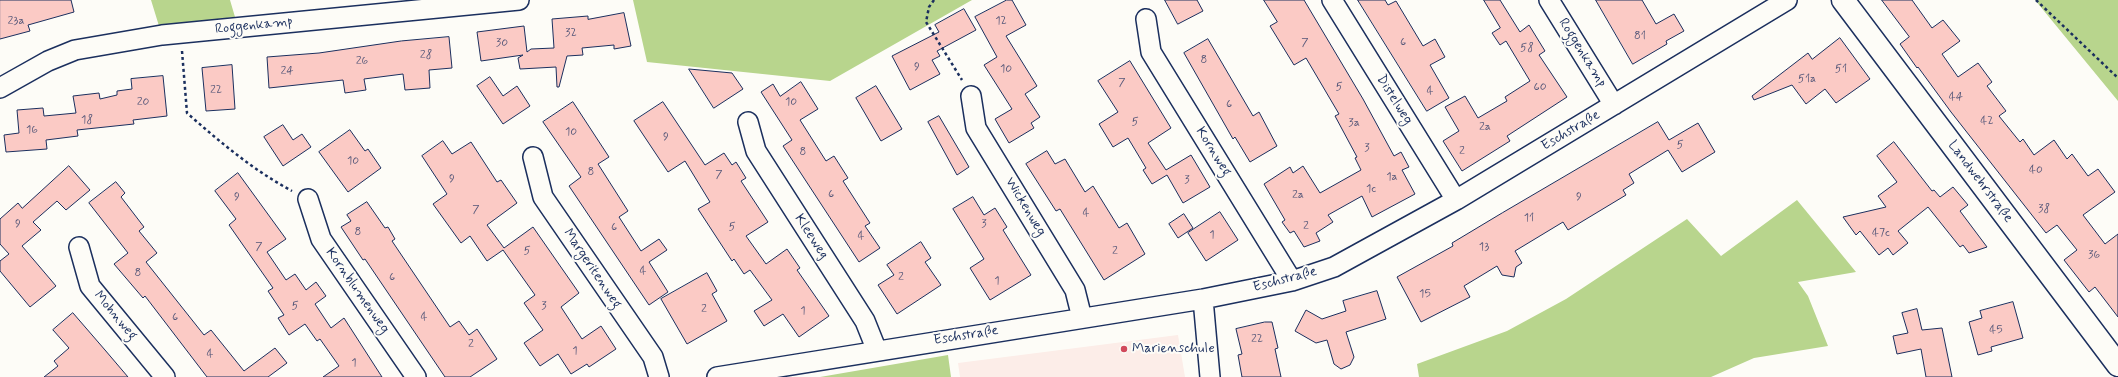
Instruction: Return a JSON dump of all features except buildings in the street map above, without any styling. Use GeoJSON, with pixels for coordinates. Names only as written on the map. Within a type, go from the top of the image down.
{"type":"FeatureCollection","features":[{"type":"Feature","properties":{"kind":"street","name":"Roggenkamp"},"geometry":{"type":"LineString","coordinates":[[0,88],[48,61],[75,50],[180,33],[519,0]]}},
{"type":"Feature","properties":{"kind":"street","name":"Distelweg"},"geometry":{"type":"LineString","coordinates":[[1332,0],[1456,200]]}},
{"type":"Feature","properties":{"kind":"street","name":"Roggenkamp"},"geometry":{"type":"LineString","coordinates":[[1549,0],[1614,105]]}},
{"type":"Feature","properties":{"kind":"street","name":"Eschstraße"},"geometry":{"type":"LineString","coordinates":[[717,377],[1203,300],[1292,281],[1334,267],[1456,200],[1787,0]]}},
{"type":"Feature","properties":{"kind":"street","name":"Landwehrstraße"},"geometry":{"type":"LineString","coordinates":[[1843,0],[2118,365]]}},
{"type":"Feature","properties":{"kind":"street","name":"Kornweg"},"geometry":{"type":"LineString","coordinates":[[1146,19],[1151,52],[1292,281]]}},
{"type":"Feature","properties":{"kind":"street","name":"Wickenweg"},"geometry":{"type":"LineString","coordinates":[[971,96],[976,128],[1075,290],[1082,318]]}},
{"type":"Feature","properties":{"kind":"street","name":"Kleeweg"},"geometry":{"type":"LineString","coordinates":[[748,122],[756,151],[865,321],[877,351]]}},
{"type":"Feature","properties":{"kind":"street","name":"Margeritenweg"},"geometry":{"type":"LineString","coordinates":[[533,158],[543,197],[653,357],[659,377]]}},
{"type":"Feature","properties":{"kind":"street","name":"Kornblumenweg"},"geometry":{"type":"LineString","coordinates":[[308,199],[321,239],[416,377]]}},
{"type":"Feature","properties":{"kind":"street","name":"Mohnweg"},"geometry":{"type":"LineString","coordinates":[[79,247],[90,286],[165,377]]}},
{"type":"Feature","properties":{"kind":"street"},"geometry":{"type":"LineString","coordinates":[[1203,300],[1210,377]]}},
{"type":"Feature","properties":{"kind":"path"},"geometry":{"type":"LineString","coordinates":[[934,0],[928,7],[926,22],[971,96]]}},
{"type":"Feature","properties":{"kind":"path"},"geometry":{"type":"LineString","coordinates":[[2036,0],[2118,78]]}},
{"type":"Feature","properties":{"kind":"path"},"geometry":{"type":"LineString","coordinates":[[180,33],[187,113],[223,144],[269,178],[308,199]]}},
{"type":"Feature","properties":{"kind":"shaded area","name":"Marienschule"},"geometry":{"type":"Polygon","coordinates":[[[1178,335],[1185,377],[960,377],[958,363],[1178,335]]]}},
{"type":"Feature","properties":{"kind":"green space"},"geometry":{"type":"Polygon","coordinates":[[[151,0],[230,0],[235,17],[159,26],[151,0]]]}},
{"type":"Feature","properties":{"kind":"green space"},"geometry":{"type":"Polygon","coordinates":[[[633,0],[972,0],[830,81],[647,62],[633,0]]]}},
{"type":"Feature","properties":{"kind":"green space"},"geometry":{"type":"Polygon","coordinates":[[[2035,0],[2118,0],[2118,101],[2035,0]]]}},
{"type":"Feature","properties":{"kind":"green space"},"geometry":{"type":"Polygon","coordinates":[[[1797,200],[1856,272],[1798,282],[1808,296],[1828,346],[1754,358],[1711,377],[1419,377],[1417,364],[1507,331],[1566,299],[1687,219],[1721,256],[1797,200]]]}},
{"type":"Feature","properties":{"kind":"green space"},"geometry":{"type":"Polygon","coordinates":[[[948,355],[951,377],[820,377],[948,355]]]}},
{"type":"Feature","properties":{"kind":"place","name":"Marienschule"},"geometry":{"type":"Point","coordinates":[1124,349]}}]}
